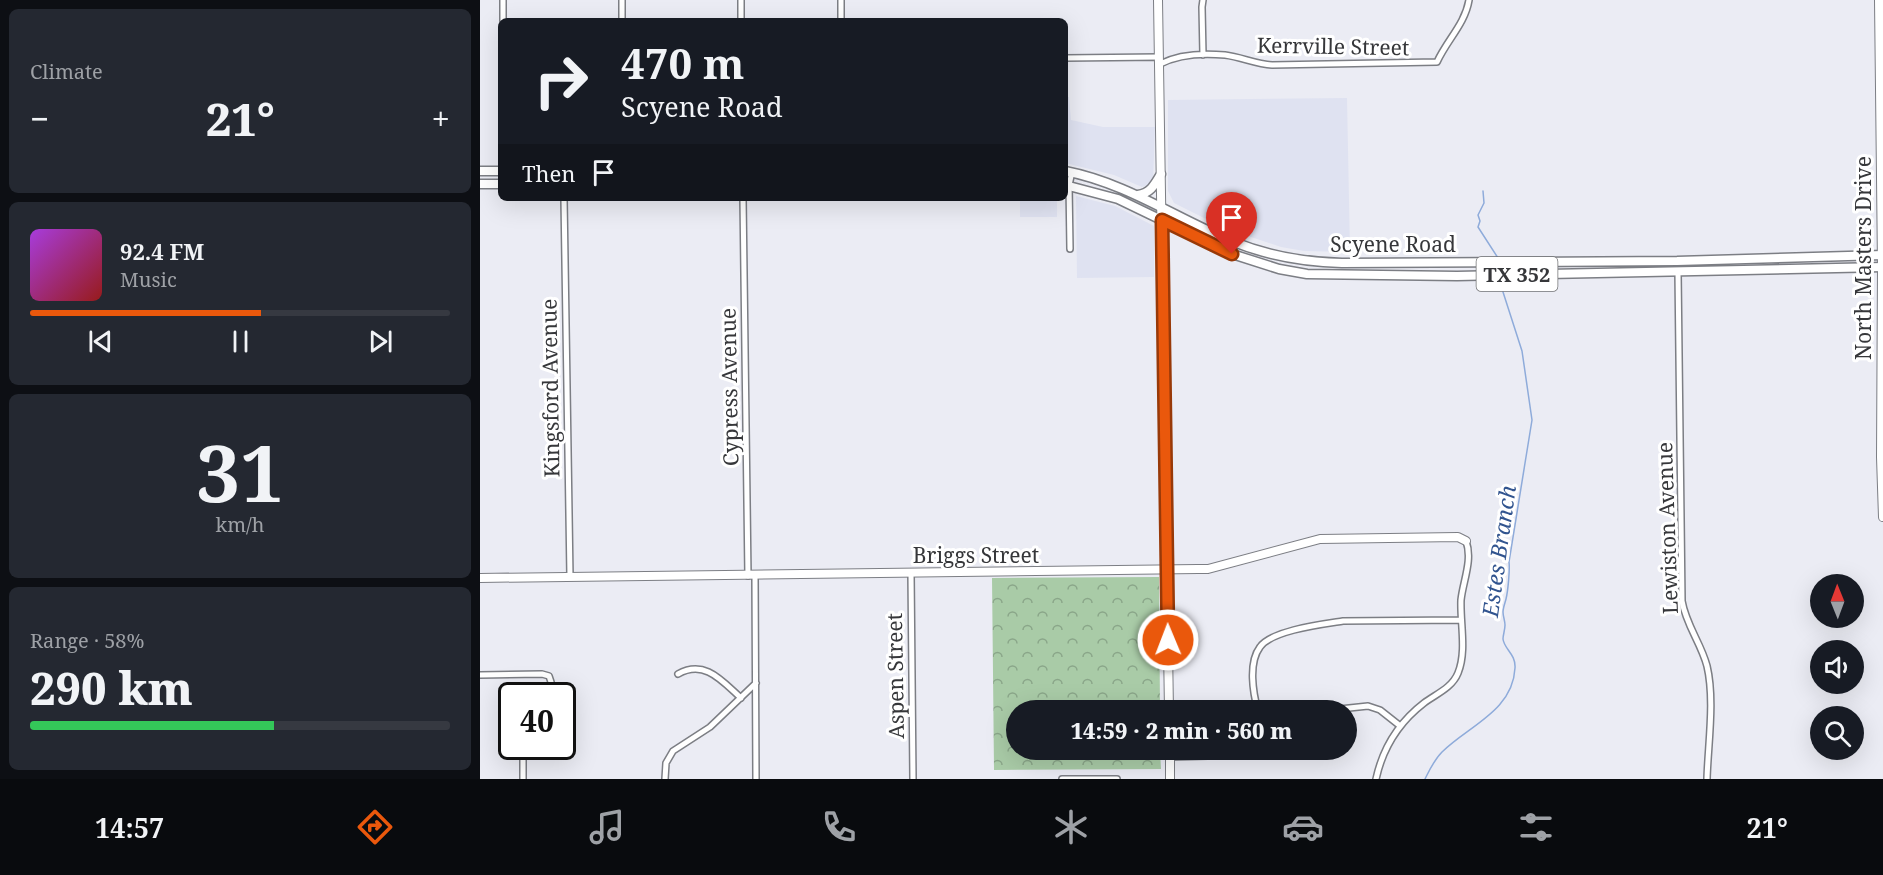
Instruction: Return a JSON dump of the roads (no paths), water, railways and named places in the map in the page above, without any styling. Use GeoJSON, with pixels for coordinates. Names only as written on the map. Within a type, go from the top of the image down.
{"type":"FeatureCollection","features":[{"type":"Feature","properties":{"kind":"main road"},"geometry":{"type":"LineString","coordinates":[[480,171],[498,171]]}},
{"type":"Feature","properties":{"kind":"main road","name":"Scyene Road"},"geometry":{"type":"LineString","coordinates":[[1068,172],[1110,183],[1235,242],[1270,254],[1310,262],[1681,261],[1882,255]]}},
{"type":"Feature","properties":{"kind":"main road"},"geometry":{"type":"LineString","coordinates":[[1138,195],[1144,194],[1153,187],[1161,174]]}},
{"type":"Feature","properties":{"kind":"main road"},"geometry":{"type":"LineString","coordinates":[[480,184],[498,184]]}},
{"type":"Feature","properties":{"kind":"main road","name":"Scyene Road"},"geometry":{"type":"LineString","coordinates":[[1068,185],[1118,199],[1232,254],[1279,269],[1307,273],[1457,276],[1882,267]]}},
{"type":"Feature","properties":{"kind":"street"},"geometry":{"type":"LineString","coordinates":[[503,0],[503,18]]}},
{"type":"Feature","properties":{"kind":"street"},"geometry":{"type":"LineString","coordinates":[[622,0],[622,18]]}},
{"type":"Feature","properties":{"kind":"street"},"geometry":{"type":"LineString","coordinates":[[741,0],[741,18]]}},
{"type":"Feature","properties":{"kind":"street"},"geometry":{"type":"LineString","coordinates":[[841,0],[841,18]]}},
{"type":"Feature","properties":{"kind":"street"},"geometry":{"type":"LineString","coordinates":[[1158,0],[1169,700]]}},
{"type":"Feature","properties":{"kind":"street"},"geometry":{"type":"LineString","coordinates":[[1203,0],[1203,55]]}},
{"type":"Feature","properties":{"kind":"street","name":"Kerrville Street"},"geometry":{"type":"LineString","coordinates":[[1068,58],[1160,60],[1179,56],[1225,55],[1258,64],[1272,65],[1437,62],[1446,43],[1464,19],[1469,0]]}},
{"type":"Feature","properties":{"kind":"street","name":"North Masters Drive"},"geometry":{"type":"LineString","coordinates":[[1878,0],[1883,517]]}},
{"type":"Feature","properties":{"kind":"street","name":"Kingsford Avenue"},"geometry":{"type":"LineString","coordinates":[[564,201],[570,577]]}},
{"type":"Feature","properties":{"kind":"street","name":"Cypress Avenue"},"geometry":{"type":"LineString","coordinates":[[742,201],[751,576],[756,683],[756,779]]}},
{"type":"Feature","properties":{"kind":"street"},"geometry":{"type":"LineString","coordinates":[[1068,201],[1070,249]]}},
{"type":"Feature","properties":{"kind":"street"},"geometry":{"type":"LineString","coordinates":[[1678,272],[1681,261]]}},
{"type":"Feature","properties":{"kind":"street","name":"Lewiston Avenue"},"geometry":{"type":"LineString","coordinates":[[1681,261],[1678,272],[1682,601],[1688,625],[1704,657],[1709,680],[1707,779]]}},
{"type":"Feature","properties":{"kind":"street","name":"Briggs Street"},"geometry":{"type":"LineString","coordinates":[[480,578],[1166,570],[1208,568],[1320,539],[1458,537],[1466,541]]}},
{"type":"Feature","properties":{"kind":"street"},"geometry":{"type":"LineString","coordinates":[[1376,779],[1386,746],[1400,725],[1412,712],[1455,679],[1462,652],[1462,589],[1468,565],[1466,541]]}},
{"type":"Feature","properties":{"kind":"street","name":"Aspen Street"},"geometry":{"type":"LineString","coordinates":[[911,573],[913,779]]}},
{"type":"Feature","properties":{"kind":"street"},"geometry":{"type":"LineString","coordinates":[[1256,700],[1254,666],[1259,647],[1269,639],[1327,623],[1344,621],[1461,620]]}},
{"type":"Feature","properties":{"kind":"street"},"geometry":{"type":"LineString","coordinates":[[678,674],[687,669],[704,669],[718,677],[741,698]]}},
{"type":"Feature","properties":{"kind":"street"},"geometry":{"type":"LineString","coordinates":[[480,675],[542,674],[549,676],[551,682]]}},
{"type":"Feature","properties":{"kind":"street"},"geometry":{"type":"LineString","coordinates":[[665,779],[666,763],[673,751],[710,727],[756,683]]}},
{"type":"Feature","properties":{"kind":"street"},"geometry":{"type":"LineString","coordinates":[[1357,707],[1368,706],[1380,710],[1400,725]]}},
{"type":"Feature","properties":{"kind":"street"},"geometry":{"type":"LineString","coordinates":[[523,760],[523,779]]}},
{"type":"Feature","properties":{"kind":"street"},"geometry":{"type":"LineString","coordinates":[[1170,760],[1170,779]]}},
{"type":"Feature","properties":{"kind":"street"},"geometry":{"type":"LineString","coordinates":[[1062,779],[1117,779]]}},
{"type":"Feature","properties":{"kind":"waterway","name":"Estes Branch"},"geometry":{"type":"LineString","coordinates":[[1483,191],[1484,203],[1478,215],[1480,221],[1478,227],[1498,258]]}},
{"type":"Feature","properties":{"kind":"waterway","name":"Estes Branch"},"geometry":{"type":"LineString","coordinates":[[1425,779],[1434,761],[1442,752],[1498,707],[1512,683],[1515,668],[1514,659],[1503,639],[1505,625],[1503,610],[1532,420],[1522,351],[1503,292]]}}]}
